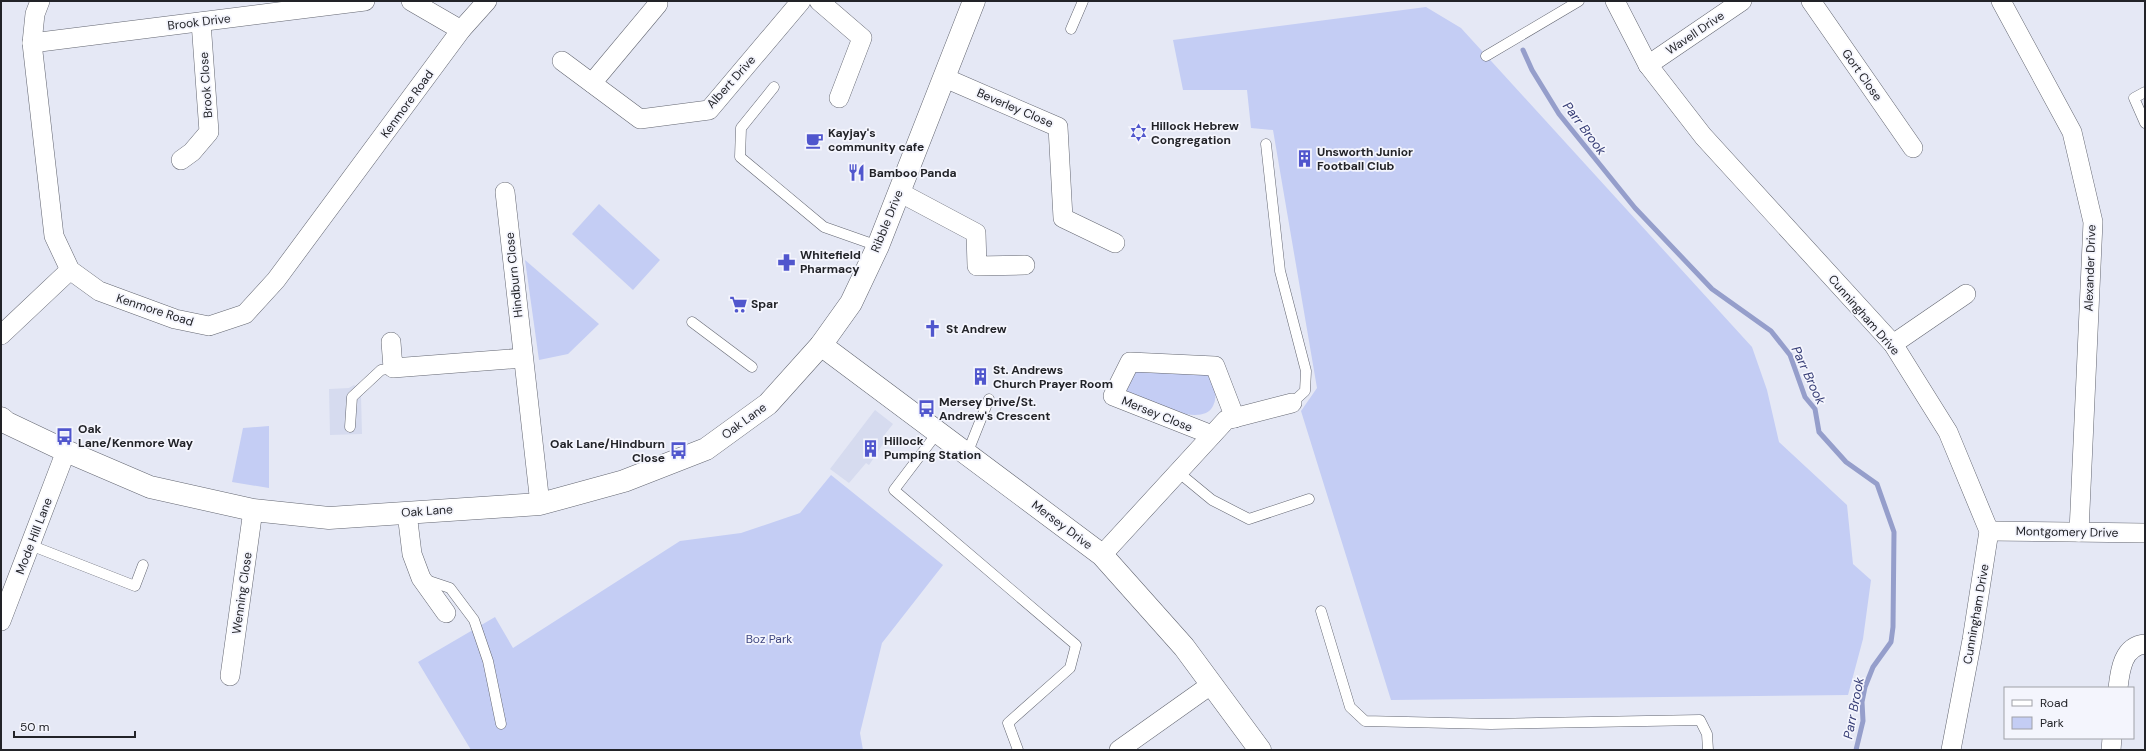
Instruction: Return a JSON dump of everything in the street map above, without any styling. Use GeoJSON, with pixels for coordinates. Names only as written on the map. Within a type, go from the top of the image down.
{"type":"FeatureCollection","features":[{"type":"Feature","properties":{"kind":"street","name":"Kenmore Road"},"geometry":{"type":"LineString","coordinates":[[40,1],[36,14],[32,43],[54,236],[70,270],[99,292],[175,319],[209,326],[244,314],[276,280],[461,30],[487,1]]}},
{"type":"Feature","properties":{"kind":"street","name":"Brook Drive"},"geometry":{"type":"LineString","coordinates":[[32,43],[365,1]]}},
{"type":"Feature","properties":{"kind":"street"},"geometry":{"type":"LineString","coordinates":[[411,1],[461,30]]}},
{"type":"Feature","properties":{"kind":"street","name":"Albert Drive"},"geometry":{"type":"LineString","coordinates":[[562,60],[640,119],[709,110],[801,1]]}},
{"type":"Feature","properties":{"kind":"street"},"geometry":{"type":"LineString","coordinates":[[819,1],[862,38],[839,98]]}},
{"type":"Feature","properties":{"kind":"street","name":"Ribble Drive"},"geometry":{"type":"LineString","coordinates":[[821,345],[851,303],[878,246],[974,1]]}},
{"type":"Feature","properties":{"kind":"street","name":"Cunningham Drive"},"geometry":{"type":"LineString","coordinates":[[1615,1],[1648,65],[1703,136],[1893,344],[1948,432],[1989,531],[1972,640],[1951,750]]}},
{"type":"Feature","properties":{"kind":"street","name":"Wavell Drive"},"geometry":{"type":"LineString","coordinates":[[1648,65],[1742,1]]}},
{"type":"Feature","properties":{"kind":"street","name":"Gort Close"},"geometry":{"type":"LineString","coordinates":[[1811,1],[1913,148]]}},
{"type":"Feature","properties":{"kind":"street","name":"Alexander Drive"},"geometry":{"type":"LineString","coordinates":[[2001,1],[2072,132],[2093,222],[2079,532]]}},
{"type":"Feature","properties":{"kind":"street"},"geometry":{"type":"LineString","coordinates":[[592,83],[658,4]]}},
{"type":"Feature","properties":{"kind":"street","name":"Brook Close"},"geometry":{"type":"LineString","coordinates":[[181,160],[192,152],[209,132],[201,22]]}},
{"type":"Feature","properties":{"kind":"street","name":"Beverley Close"},"geometry":{"type":"LineString","coordinates":[[945,78],[1058,127],[1063,218],[1115,243]]}},
{"type":"Feature","properties":{"kind":"street","name":"Hindburn Close"},"geometry":{"type":"LineString","coordinates":[[505,192],[540,504]]}},
{"type":"Feature","properties":{"kind":"street"},"geometry":{"type":"LineString","coordinates":[[899,192],[976,233],[977,266],[1025,264]]}},
{"type":"Feature","properties":{"kind":"street"},"geometry":{"type":"LineString","coordinates":[[1,335],[70,270]]}},
{"type":"Feature","properties":{"kind":"street"},"geometry":{"type":"LineString","coordinates":[[1893,344],[1966,294]]}},
{"type":"Feature","properties":{"kind":"street"},"geometry":{"type":"LineString","coordinates":[[391,342],[393,368],[523,358]]}},
{"type":"Feature","properties":{"kind":"street","name":"Mersey Drive"},"geometry":{"type":"LineString","coordinates":[[821,345],[1102,555],[1184,647],[1260,750]]}},
{"type":"Feature","properties":{"kind":"street","name":"Oak Lane"},"geometry":{"type":"LineString","coordinates":[[1,418],[7,423],[66,451],[150,487],[253,510],[329,518],[540,504],[624,481],[706,449],[768,404],[821,345]]}},
{"type":"Feature","properties":{"kind":"street","name":"Mersey Close"},"geometry":{"type":"LineString","coordinates":[[1212,435],[1113,396],[1130,362],[1215,366],[1235,418]]}},
{"type":"Feature","properties":{"kind":"street","name":"Mersey Close"},"geometry":{"type":"LineString","coordinates":[[1102,555],[1226,420],[1292,403]]}},
{"type":"Feature","properties":{"kind":"street","name":"Mode Hill Lane"},"geometry":{"type":"LineString","coordinates":[[1,621],[66,451]]}},
{"type":"Feature","properties":{"kind":"street","name":"Wenning Close"},"geometry":{"type":"LineString","coordinates":[[230,676],[253,510]]}},
{"type":"Feature","properties":{"kind":"street"},"geometry":{"type":"LineString","coordinates":[[407,513],[412,554],[422,578],[446,613]]}},
{"type":"Feature","properties":{"kind":"street","name":"Montgomery Drive"},"geometry":{"type":"LineString","coordinates":[[1989,531],[2145,533]]}},
{"type":"Feature","properties":{"kind":"street"},"geometry":{"type":"LineString","coordinates":[[2118,687],[2123,660],[2134,647],[2145,644]]}},
{"type":"Feature","properties":{"kind":"street"},"geometry":{"type":"LineString","coordinates":[[1119,750],[1212,684]]}},
{"type":"Feature","properties":{"kind":"street"},"geometry":{"type":"LineString","coordinates":[[2111,750],[2112,739]]}},
{"type":"Feature","properties":{"kind":"lane"},"geometry":{"type":"LineString","coordinates":[[1071,29],[1083,1]]}},
{"type":"Feature","properties":{"kind":"lane"},"geometry":{"type":"LineString","coordinates":[[1486,56],[1579,1]]}},
{"type":"Feature","properties":{"kind":"lane"},"geometry":{"type":"LineString","coordinates":[[774,88],[741,128],[740,157],[824,227],[878,246]]}},
{"type":"Feature","properties":{"kind":"lane"},"geometry":{"type":"LineString","coordinates":[[2145,92],[2134,98],[2145,123]]}},
{"type":"Feature","properties":{"kind":"lane"},"geometry":{"type":"LineString","coordinates":[[1266,144],[1280,271],[1306,371],[1305,391],[1292,403]]}},
{"type":"Feature","properties":{"kind":"lane"},"geometry":{"type":"LineString","coordinates":[[692,322],[752,367]]}},
{"type":"Feature","properties":{"kind":"lane"},"geometry":{"type":"LineString","coordinates":[[350,427],[352,397],[381,370],[393,368]]}},
{"type":"Feature","properties":{"kind":"lane"},"geometry":{"type":"LineString","coordinates":[[967,454],[989,399]]}},
{"type":"Feature","properties":{"kind":"lane"},"geometry":{"type":"LineString","coordinates":[[938,432],[894,490],[1076,645],[1070,668],[1008,723],[1018,750]]}},
{"type":"Feature","properties":{"kind":"lane"},"geometry":{"type":"LineString","coordinates":[[1178,472],[1212,500],[1249,519],[1309,499]]}},
{"type":"Feature","properties":{"kind":"lane"},"geometry":{"type":"LineString","coordinates":[[30,544],[135,586],[143,565]]}},
{"type":"Feature","properties":{"kind":"lane"},"geometry":{"type":"LineString","coordinates":[[422,578],[450,588],[474,620],[488,660],[501,724]]}},
{"type":"Feature","properties":{"kind":"lane"},"geometry":{"type":"LineString","coordinates":[[1321,611],[1350,707],[1365,721],[1491,724],[1700,720],[1708,734],[1708,750]]}},
{"type":"Feature","properties":{"kind":"shaded area"},"geometry":{"type":"Polygon","coordinates":[[[354,385],[364,392],[361,396],[362,434],[330,435],[329,389],[349,388],[354,385]]]}},
{"type":"Feature","properties":{"kind":"shaded area"},"geometry":{"type":"Polygon","coordinates":[[[875,410],[893,424],[882,438],[885,441],[869,465],[866,463],[849,483],[830,469],[875,410]]]}},
{"type":"Feature","properties":{"kind":"green space"},"geometry":{"type":"Polygon","coordinates":[[[1426,7],[1461,28],[1752,347],[1767,390],[1779,442],[1847,505],[1853,564],[1871,580],[1863,639],[1848,695],[1391,700],[1301,411],[1317,388],[1273,130],[1251,128],[1247,90],[1183,90],[1173,40],[1426,7]]]}},
{"type":"Feature","properties":{"kind":"green space"},"geometry":{"type":"Polygon","coordinates":[[[599,204],[660,260],[633,290],[572,234],[599,204]]]}},
{"type":"Feature","properties":{"kind":"green space"},"geometry":{"type":"Polygon","coordinates":[[[525,260],[599,324],[568,354],[539,360],[525,260]]]}},
{"type":"Feature","properties":{"kind":"green space"},"geometry":{"type":"Polygon","coordinates":[[[1134,368],[1208,370],[1213,383],[1215,402],[1207,413],[1197,415],[1172,411],[1159,406],[1127,392],[1125,385],[1134,368]]]}},
{"type":"Feature","properties":{"kind":"green space"},"geometry":{"type":"Polygon","coordinates":[[[269,426],[269,488],[232,482],[243,428],[269,426]]]}},
{"type":"Feature","properties":{"kind":"green space","name":"Boz Park"},"geometry":{"type":"Polygon","coordinates":[[[831,475],[943,565],[882,643],[860,733],[863,750],[471,750],[418,662],[495,617],[513,648],[680,541],[741,533],[800,513],[831,475]]]}},
{"type":"Feature","properties":{"kind":"waterway","name":"Parr Brook"},"geometry":{"type":"LineString","coordinates":[[1523,50],[1532,70],[1559,114],[1635,208],[1712,289],[1771,331],[1790,355],[1805,397],[1815,409],[1819,432],[1846,462],[1877,484],[1894,532],[1893,627],[1891,642],[1873,667],[1865,687],[1862,702],[1863,721],[1856,750]]}},
{"type":"Feature","properties":{"kind":"place","name":"Hillock Hebrew Congregation"},"geometry":{"type":"Point","coordinates":[1138,133]}},
{"type":"Feature","properties":{"kind":"place","name":"Kayjay's community cafe"},"geometry":{"type":"Point","coordinates":[815,140]}},
{"type":"Feature","properties":{"kind":"place","name":"Unsworth Junior Football Club"},"geometry":{"type":"Point","coordinates":[1304,159]}},
{"type":"Feature","properties":{"kind":"place","name":"Bamboo Panda"},"geometry":{"type":"Point","coordinates":[856,173]}},
{"type":"Feature","properties":{"kind":"place","name":"Whitefield Pharmacy"},"geometry":{"type":"Point","coordinates":[787,262]}},
{"type":"Feature","properties":{"kind":"place","name":"Spar"},"geometry":{"type":"Point","coordinates":[738,304]}},
{"type":"Feature","properties":{"kind":"place","name":"St Andrew"},"geometry":{"type":"Point","coordinates":[933,329]}},
{"type":"Feature","properties":{"kind":"place","name":"St. Andrews Church Prayer Room"},"geometry":{"type":"Point","coordinates":[980,377]}},
{"type":"Feature","properties":{"kind":"place","name":"Mersey Drive/St. Andrew's Crescent"},"geometry":{"type":"Point","coordinates":[926,409]}},
{"type":"Feature","properties":{"kind":"place","name":"Oak Lane/Kenmore Way"},"geometry":{"type":"Point","coordinates":[65,436]}},
{"type":"Feature","properties":{"kind":"place","name":"Hillock Pumping Station"},"geometry":{"type":"Point","coordinates":[871,448]}},
{"type":"Feature","properties":{"kind":"place","name":"Oak Lane/Hindburn Close"},"geometry":{"type":"Point","coordinates":[678,451]}}]}
